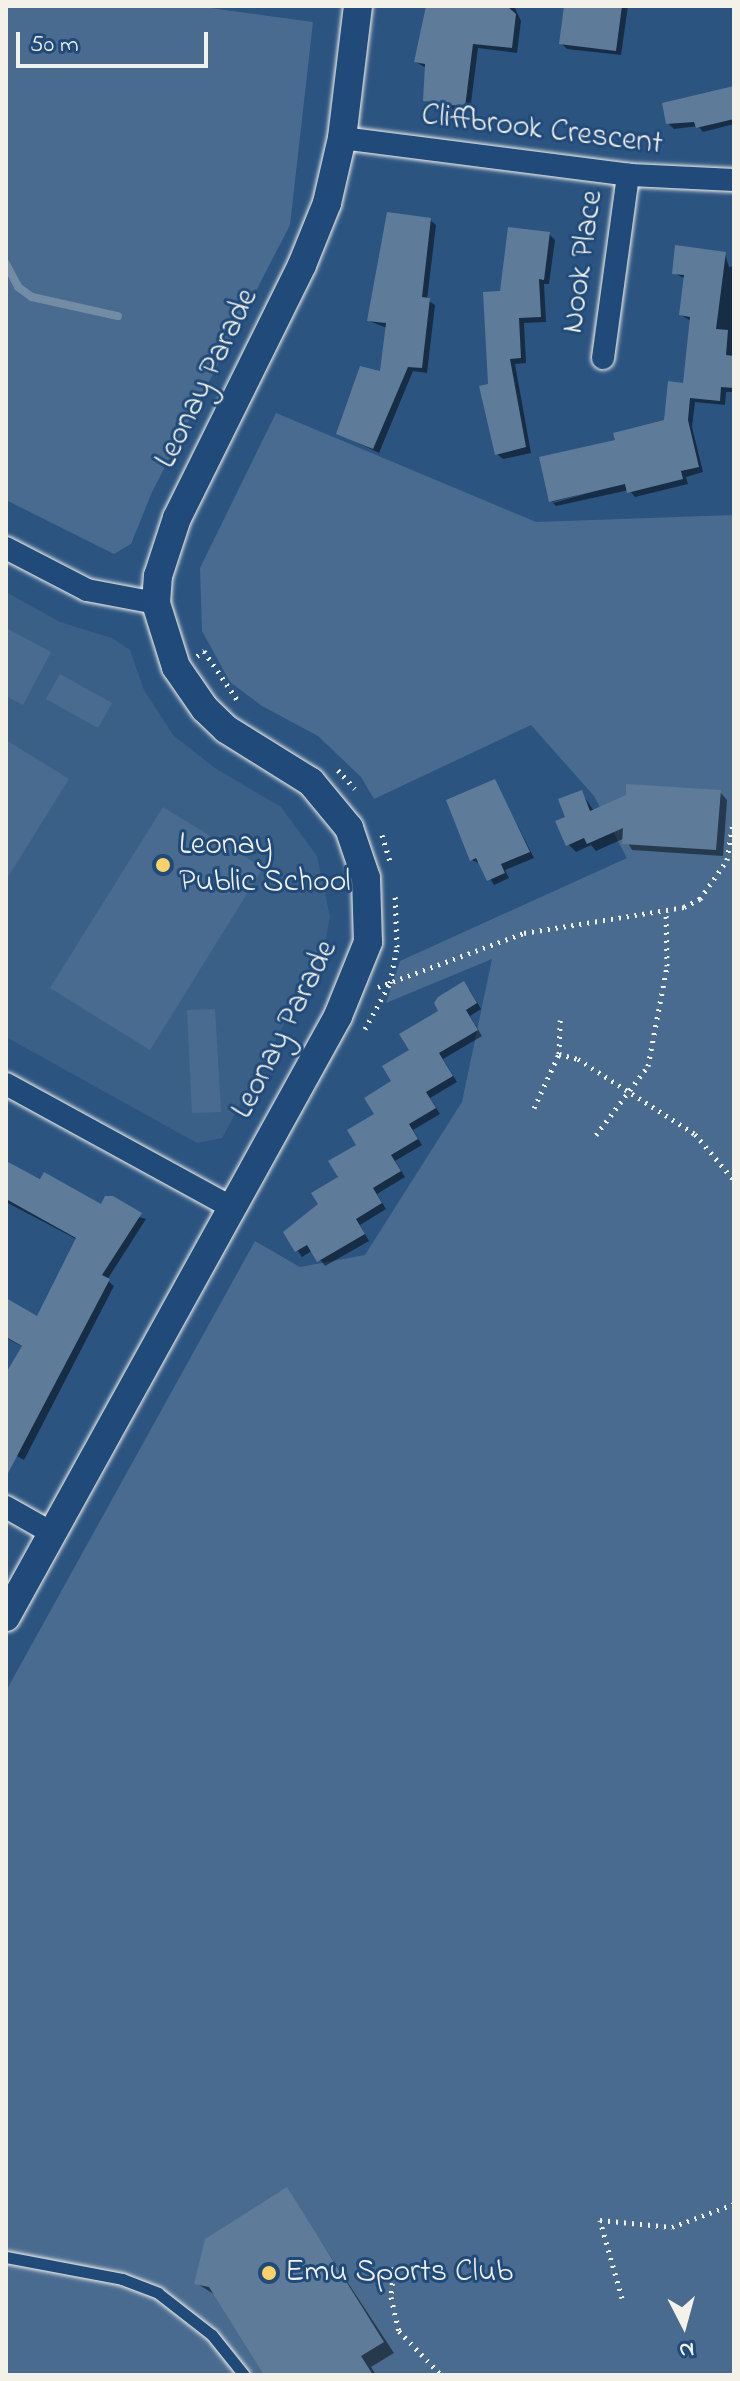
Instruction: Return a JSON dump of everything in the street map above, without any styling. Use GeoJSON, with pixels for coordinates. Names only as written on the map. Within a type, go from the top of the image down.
{"type":"FeatureCollection","features":[{"type":"Feature","properties":{"kind":"street","name":"Leonay Parade"},"geometry":{"type":"LineString","coordinates":[[6,1617],[350,992],[370,921],[366,878],[354,838],[311,782],[226,729],[205,709],[176,667],[156,603],[158,576],[177,518],[302,265],[327,203],[342,138],[358,6]]}},
{"type":"Feature","properties":{"kind":"street","name":"Cliffbrook Crescent"},"geometry":{"type":"LineString","coordinates":[[342,138],[628,175],[734,180]]}},
{"type":"Feature","properties":{"kind":"street","name":"Nook Place"},"geometry":{"type":"LineString","coordinates":[[603,358],[628,175]]}},
{"type":"Feature","properties":{"kind":"street"},"geometry":{"type":"LineString","coordinates":[[6,548],[87,590],[156,603]]}},
{"type":"Feature","properties":{"kind":"street"},"geometry":{"type":"LineString","coordinates":[[6,1084],[231,1207]]}},
{"type":"Feature","properties":{"kind":"street"},"geometry":{"type":"LineString","coordinates":[[6,1507],[52,1533]]}},
{"type":"Feature","properties":{"kind":"lane"},"geometry":{"type":"LineString","coordinates":[[6,2257],[122,2279],[158,2293],[212,2335],[244,2375]]}},
{"type":"Feature","properties":{"kind":"path"},"geometry":{"type":"LineString","coordinates":[[350,992],[380,986],[524,933],[666,911],[700,899],[727,860],[733,823]]}},
{"type":"Feature","properties":{"kind":"path"},"geometry":{"type":"LineString","coordinates":[[596,1135],[648,1066],[667,966],[666,911]]}},
{"type":"Feature","properties":{"kind":"path"},"geometry":{"type":"LineString","coordinates":[[534,1108],[559,1054],[560,1020]]}},
{"type":"Feature","properties":{"kind":"path"},"geometry":{"type":"LineString","coordinates":[[559,1054],[578,1059],[695,1134],[734,1180]]}},
{"type":"Feature","properties":{"kind":"path"},"geometry":{"type":"LineString","coordinates":[[622,2298],[600,2220],[672,2227],[734,2204]]}},
{"type":"Feature","properties":{"kind":"path"},"geometry":{"type":"LineString","coordinates":[[394,2267],[391,2297],[399,2331],[441,2375]]}},
{"type":"Feature","properties":{"kind":"shaded area"},"geometry":{"type":"Polygon","coordinates":[[[6,6],[196,6],[313,22],[290,225],[152,492],[131,544],[114,554],[6,500],[6,6]]]}},
{"type":"Feature","properties":{"kind":"shaded area"},"geometry":{"type":"Polygon","coordinates":[[[276,413],[536,522],[734,515],[734,2375],[6,2375],[6,1691],[255,1241],[300,1267],[365,1255],[462,1102],[492,959],[386,1003],[400,961],[627,858],[594,796],[531,725],[374,799],[361,777],[318,736],[262,706],[230,682],[202,631],[200,568],[276,413]]]}},
{"type":"Feature","properties":{"kind":"shaded area","name":"Leonay Public School"},"geometry":{"type":"Polygon","coordinates":[[[6,592],[60,622],[112,638],[130,650],[144,690],[173,735],[215,768],[281,807],[317,856],[330,917],[323,953],[222,1138],[197,1143],[6,1037],[6,592]]]}},
{"type":"Feature","properties":{"kind":"shaded area"},"geometry":{"type":"Polygon","coordinates":[[[6,628],[51,652],[23,705],[6,696],[6,628]]]}},
{"type":"Feature","properties":{"kind":"shaded area"},"geometry":{"type":"Polygon","coordinates":[[[60,674],[112,703],[98,728],[46,699],[60,674]]]}},
{"type":"Feature","properties":{"kind":"shaded area"},"geometry":{"type":"Polygon","coordinates":[[[6,740],[69,779],[6,880],[6,740]]]}},
{"type":"Feature","properties":{"kind":"shaded area"},"geometry":{"type":"Polygon","coordinates":[[[163,807],[263,868],[150,1050],[50,988],[163,807]]]}},
{"type":"Feature","properties":{"kind":"shaded area"},"geometry":{"type":"Polygon","coordinates":[[[215,1009],[221,1112],[192,1113],[187,1010],[215,1009]]]}},
{"type":"Feature","properties":{"kind":"building"},"geometry":{"type":"Polygon","coordinates":[[[426,6],[507,6],[516,14],[512,48],[473,44],[465,107],[423,101],[425,64],[414,62],[426,6]]]}},
{"type":"Feature","properties":{"kind":"building"},"geometry":{"type":"Polygon","coordinates":[[[564,6],[622,6],[616,51],[559,44],[564,6]]]}},
{"type":"Feature","properties":{"kind":"building"},"geometry":{"type":"Polygon","coordinates":[[[734,86],[734,119],[696,128],[694,122],[666,124],[662,103],[734,86]]]}},
{"type":"Feature","properties":{"kind":"building"},"geometry":{"type":"Polygon","coordinates":[[[387,212],[431,218],[422,297],[430,298],[422,368],[408,367],[373,449],[336,434],[360,366],[380,371],[386,323],[367,321],[387,212]]]}},
{"type":"Feature","properties":{"kind":"building"},"geometry":{"type":"Polygon","coordinates":[[[508,227],[550,232],[544,280],[539,279],[541,317],[519,318],[521,358],[510,359],[526,447],[495,455],[479,386],[488,384],[483,292],[500,291],[508,227]]]}},
{"type":"Feature","properties":{"kind":"building"},"geometry":{"type":"Polygon","coordinates":[[[675,245],[726,252],[716,329],[728,330],[726,355],[734,356],[734,388],[721,387],[720,401],[690,398],[688,420],[699,467],[681,471],[683,479],[627,493],[625,484],[549,502],[539,457],[615,440],[613,433],[664,420],[668,381],[683,383],[690,317],[679,315],[684,275],[672,274],[675,245]]]}},
{"type":"Feature","properties":{"kind":"building"},"geometry":{"type":"Polygon","coordinates":[[[495,779],[530,852],[501,864],[505,873],[487,881],[476,858],[470,861],[446,800],[495,779]]]}},
{"type":"Feature","properties":{"kind":"building"},"geometry":{"type":"Polygon","coordinates":[[[626,784],[721,790],[716,850],[622,844],[623,828],[587,844],[584,838],[566,846],[555,821],[565,817],[558,799],[582,790],[590,811],[626,795],[626,784]]]}},
{"type":"Feature","properties":{"kind":"building"},"geometry":{"type":"Polygon","coordinates":[[[464,981],[477,1003],[466,1010],[478,1030],[439,1053],[453,1076],[426,1092],[436,1108],[409,1124],[418,1139],[391,1155],[401,1171],[373,1188],[382,1203],[356,1219],[365,1234],[317,1262],[307,1245],[295,1252],[283,1232],[318,1204],[311,1193],[338,1177],[328,1161],[356,1145],[347,1130],[374,1114],[364,1098],[391,1081],[382,1066],[409,1050],[399,1034],[438,1011],[434,1003],[438,997],[464,981]]]}},
{"type":"Feature","properties":{"kind":"building"},"geometry":{"type":"Polygon","coordinates":[[[6,1161],[40,1179],[44,1172],[101,1204],[105,1196],[113,1196],[142,1213],[102,1275],[110,1279],[6,1477],[6,1373],[22,1346],[6,1337],[6,1298],[37,1316],[76,1238],[6,1199],[6,1161]]]}},
{"type":"Feature","properties":{"kind":"building","name":"Emu Sports Club"},"geometry":{"type":"Polygon","coordinates":[[[287,2187],[384,2342],[361,2356],[373,2375],[264,2375],[209,2287],[194,2284],[205,2239],[287,2187]]]}},
{"type":"Feature","properties":{"kind":"waterway"},"geometry":{"type":"LineString","coordinates":[[6,264],[18,287],[32,297],[118,316]]}},
{"type":"Feature","properties":{"kind":"place","name":"Leonay Public School"},"geometry":{"type":"Point","coordinates":[163,865]}},
{"type":"Feature","properties":{"kind":"place","name":"Emu Sports Club"},"geometry":{"type":"Point","coordinates":[269,2273]}}]}
